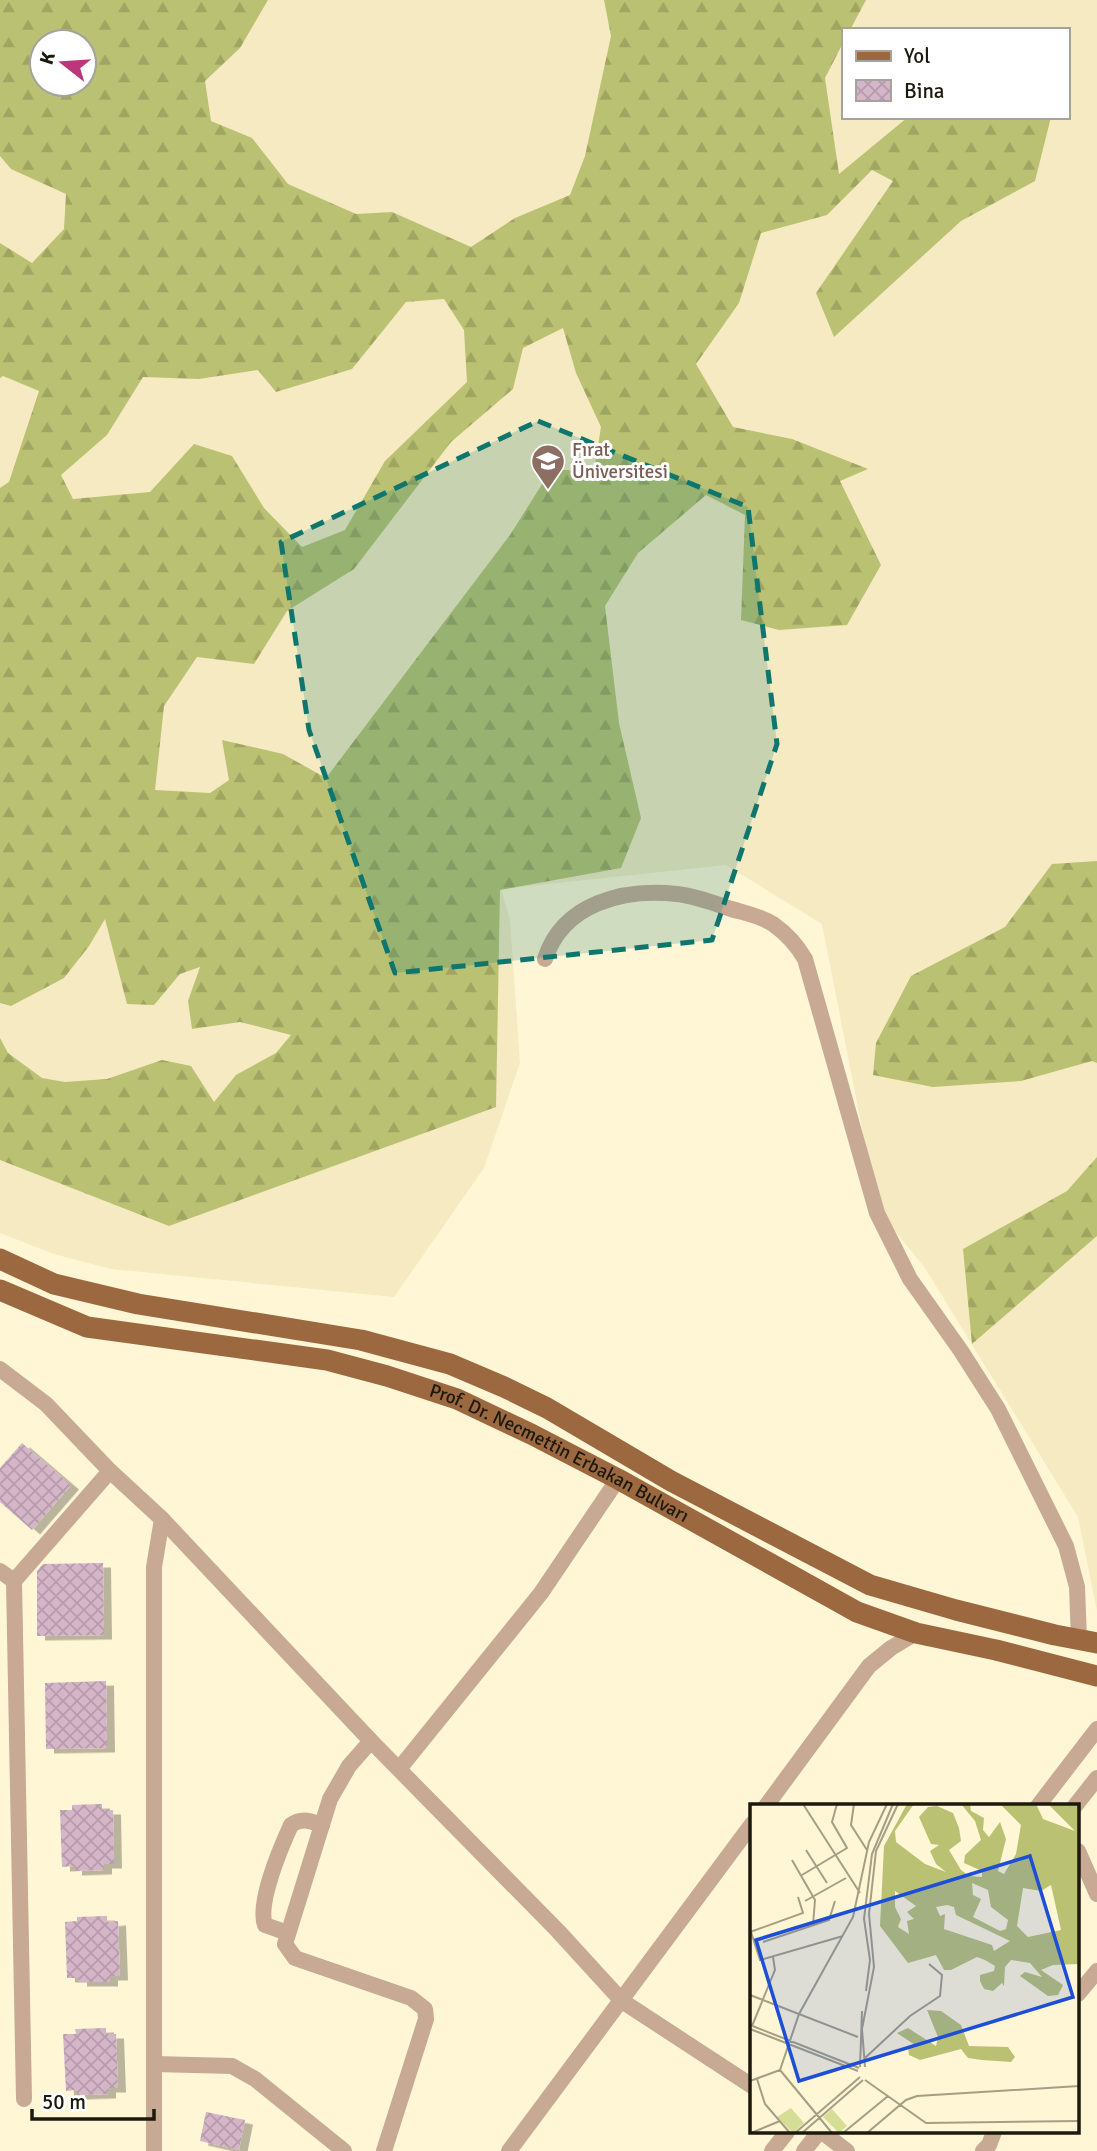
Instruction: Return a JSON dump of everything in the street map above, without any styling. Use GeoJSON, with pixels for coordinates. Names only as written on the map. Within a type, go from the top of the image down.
{"type":"FeatureCollection","features":[{"type":"Feature","properties":{"kind":"main road","name":"Prof. Dr. Necmettin Erbakan Bulvarı"},"geometry":{"type":"LineString","coordinates":[[0,1259],[54,1284],[138,1304],[361,1340],[450,1364],[547,1408],[671,1481],[870,1585],[956,1610],[1088,1641]]}},
{"type":"Feature","properties":{"kind":"main road","name":"Prof. Dr. Necmettin Erbakan Bulvarı"},"geometry":{"type":"LineString","coordinates":[[0,1290],[87,1327],[327,1360],[457,1399],[618,1479],[857,1612],[916,1633],[1097,1676]]}},
{"type":"Feature","properties":{"kind":"street"},"geometry":{"type":"LineString","coordinates":[[545,959],[562,926],[579,912],[617,898],[657,893],[694,897],[758,916],[783,932],[799,949],[805,959],[877,1213],[910,1279],[998,1409],[1047,1507],[1066,1546],[1075,1575],[1088,1641]]}},
{"type":"Feature","properties":{"kind":"street"},"geometry":{"type":"LineString","coordinates":[[0,1369],[46,1404],[110,1471],[162,1520],[371,1741],[558,1931],[622,2001],[750,2085]]}},
{"type":"Feature","properties":{"kind":"street"},"geometry":{"type":"LineString","coordinates":[[24,2099],[14,1581],[110,1471]]}},
{"type":"Feature","properties":{"kind":"street"},"geometry":{"type":"LineString","coordinates":[[399,1769],[541,1593],[618,1479]]}},
{"type":"Feature","properties":{"kind":"street"},"geometry":{"type":"LineString","coordinates":[[154,2151],[154,1567],[162,1520]]}},
{"type":"Feature","properties":{"kind":"street"},"geometry":{"type":"LineString","coordinates":[[0,1571],[14,1581]]}},
{"type":"Feature","properties":{"kind":"street"},"geometry":{"type":"LineString","coordinates":[[767,1804],[869,1666],[916,1633]]}},
{"type":"Feature","properties":{"kind":"street"},"geometry":{"type":"LineString","coordinates":[[0,1702],[17,1708]]}},
{"type":"Feature","properties":{"kind":"street"},"geometry":{"type":"LineString","coordinates":[[1040,1804],[1097,1730]]}},
{"type":"Feature","properties":{"kind":"street"},"geometry":{"type":"LineString","coordinates":[[371,1741],[336,1786],[285,1944],[295,1958],[411,1998],[425,2009],[426,2019],[384,2151]]}},
{"type":"Feature","properties":{"kind":"street"},"geometry":{"type":"LineString","coordinates":[[1076,1804],[1097,1778]]}},
{"type":"Feature","properties":{"kind":"street"},"geometry":{"type":"LineString","coordinates":[[288,1933],[265,1925],[265,1900],[291,1825],[298,1820],[307,1820],[322,1825]]}},
{"type":"Feature","properties":{"kind":"street"},"geometry":{"type":"LineString","coordinates":[[509,2151],[750,1827]]}},
{"type":"Feature","properties":{"kind":"street"},"geometry":{"type":"LineString","coordinates":[[1080,1856],[1097,1894]]}},
{"type":"Feature","properties":{"kind":"street"},"geometry":{"type":"LineString","coordinates":[[1080,1992],[1097,1972]]}},
{"type":"Feature","properties":{"kind":"street"},"geometry":{"type":"LineString","coordinates":[[154,2064],[232,2066],[255,2079],[344,2151]]}},
{"type":"Feature","properties":{"kind":"street"},"geometry":{"type":"LineString","coordinates":[[772,2151],[785,2134]]}},
{"type":"Feature","properties":{"kind":"street"},"geometry":{"type":"LineString","coordinates":[[804,2151],[818,2134]]}},
{"type":"Feature","properties":{"kind":"street"},"geometry":{"type":"LineString","coordinates":[[823,2134],[847,2151]]}},
{"type":"Feature","properties":{"kind":"street"},"geometry":{"type":"LineString","coordinates":[[984,2151],[993,2134]]}},
{"type":"Feature","properties":{"kind":"highlighted area"},"geometry":{"type":"Polygon","coordinates":[[[538,421],[748,507],[777,744],[712,940],[395,973],[309,730],[281,542],[538,421]]]}},
{"type":"Feature","properties":{"kind":"shaded area","name":"Fırat Üniversitesi"},"geometry":{"type":"Polygon","coordinates":[[[0,0],[1097,0],[1097,1611],[1078,1517],[925,1268],[878,1210],[822,924],[726,865],[501,889],[510,920],[520,1063],[484,1168],[394,1297],[111,1269],[54,1254],[0,1233],[0,0]]]}},
{"type":"Feature","properties":{"kind":"green space"},"geometry":{"type":"Polygon","coordinates":[[[0,0],[268,0],[240,48],[205,81],[211,121],[252,138],[288,184],[356,214],[392,212],[471,247],[515,218],[570,195],[585,156],[611,36],[604,0],[866,0],[851,28],[842,28],[842,45],[825,78],[839,174],[906,119],[1050,119],[1035,181],[961,221],[834,337],[816,293],[893,181],[872,170],[827,215],[761,233],[739,303],[696,364],[733,427],[792,439],[868,469],[840,481],[881,565],[847,625],[779,630],[741,620],[745,515],[706,495],[638,553],[605,606],[619,723],[641,818],[621,868],[500,890],[496,1107],[169,1226],[0,1160],[0,1038],[8,1053],[42,1078],[65,1082],[107,1079],[162,1060],[191,1066],[214,1102],[236,1075],[276,1053],[291,1035],[240,1022],[192,1029],[188,1001],[200,967],[180,974],[154,1005],[127,1004],[105,919],[89,946],[64,978],[11,1006],[0,1003],[0,488],[9,482],[39,391],[3,376],[0,378],[0,243],[32,263],[64,229],[66,194],[11,169],[0,156],[0,0]],[[444,299],[406,302],[352,369],[276,392],[258,370],[199,379],[143,377],[107,435],[61,475],[73,499],[150,492],[194,444],[232,456],[264,508],[302,547],[345,530],[385,461],[467,382],[464,330],[444,299]],[[563,328],[523,348],[513,389],[451,442],[354,569],[287,611],[254,664],[197,657],[164,706],[155,790],[210,793],[229,780],[222,740],[283,754],[326,778],[510,535],[551,470],[594,470],[601,427],[576,373],[563,328]]]}},
{"type":"Feature","properties":{"kind":"green space"},"geometry":{"type":"Polygon","coordinates":[[[1097,861],[1097,1063],[1092,1061],[1021,1081],[933,1087],[873,1075],[876,1043],[911,976],[1005,927],[1052,864],[1097,861]]]}},
{"type":"Feature","properties":{"kind":"green space"},"geometry":{"type":"Polygon","coordinates":[[[1097,1157],[1097,1236],[972,1344],[963,1249],[1067,1191],[1097,1157]]]}},
{"type":"Feature","properties":{"kind":"building"},"geometry":{"type":"Polygon","coordinates":[[[22,1443],[71,1485],[32,1530],[0,1502],[0,1468],[22,1443]]]}},
{"type":"Feature","properties":{"kind":"building"},"geometry":{"type":"Polygon","coordinates":[[[103,1563],[104,1635],[37,1636],[37,1571],[43,1564],[103,1563]]]}},
{"type":"Feature","properties":{"kind":"building"},"geometry":{"type":"Polygon","coordinates":[[[106,1681],[107,1748],[46,1749],[45,1683],[106,1681]]]}},
{"type":"Feature","properties":{"kind":"building"},"geometry":{"type":"Polygon","coordinates":[[[102,1804],[102,1810],[113,1810],[114,1864],[104,1864],[104,1870],[74,1871],[74,1866],[62,1867],[60,1810],[72,1810],[72,1805],[102,1804]]]}},
{"type":"Feature","properties":{"kind":"building"},"geometry":{"type":"Polygon","coordinates":[[[107,1916],[107,1922],[118,1921],[120,1976],[110,1976],[110,1982],[79,1982],[79,1978],[67,1978],[65,1922],[77,1921],[77,1917],[107,1916]]]}},
{"type":"Feature","properties":{"kind":"building"},"geometry":{"type":"Polygon","coordinates":[[[106,2028],[106,2034],[116,2034],[118,2088],[108,2088],[108,2094],[77,2095],[77,2090],[66,2091],[63,2034],[76,2034],[75,2029],[106,2028]]]}},
{"type":"Feature","properties":{"kind":"building"},"geometry":{"type":"Polygon","coordinates":[[[206,2112],[245,2120],[239,2150],[200,2141],[206,2112]]]}},
{"type":"Feature","properties":{"kind":"place","name":"Fırat Üniversitesi"},"geometry":{"type":"Point","coordinates":[548,491]}}]}
